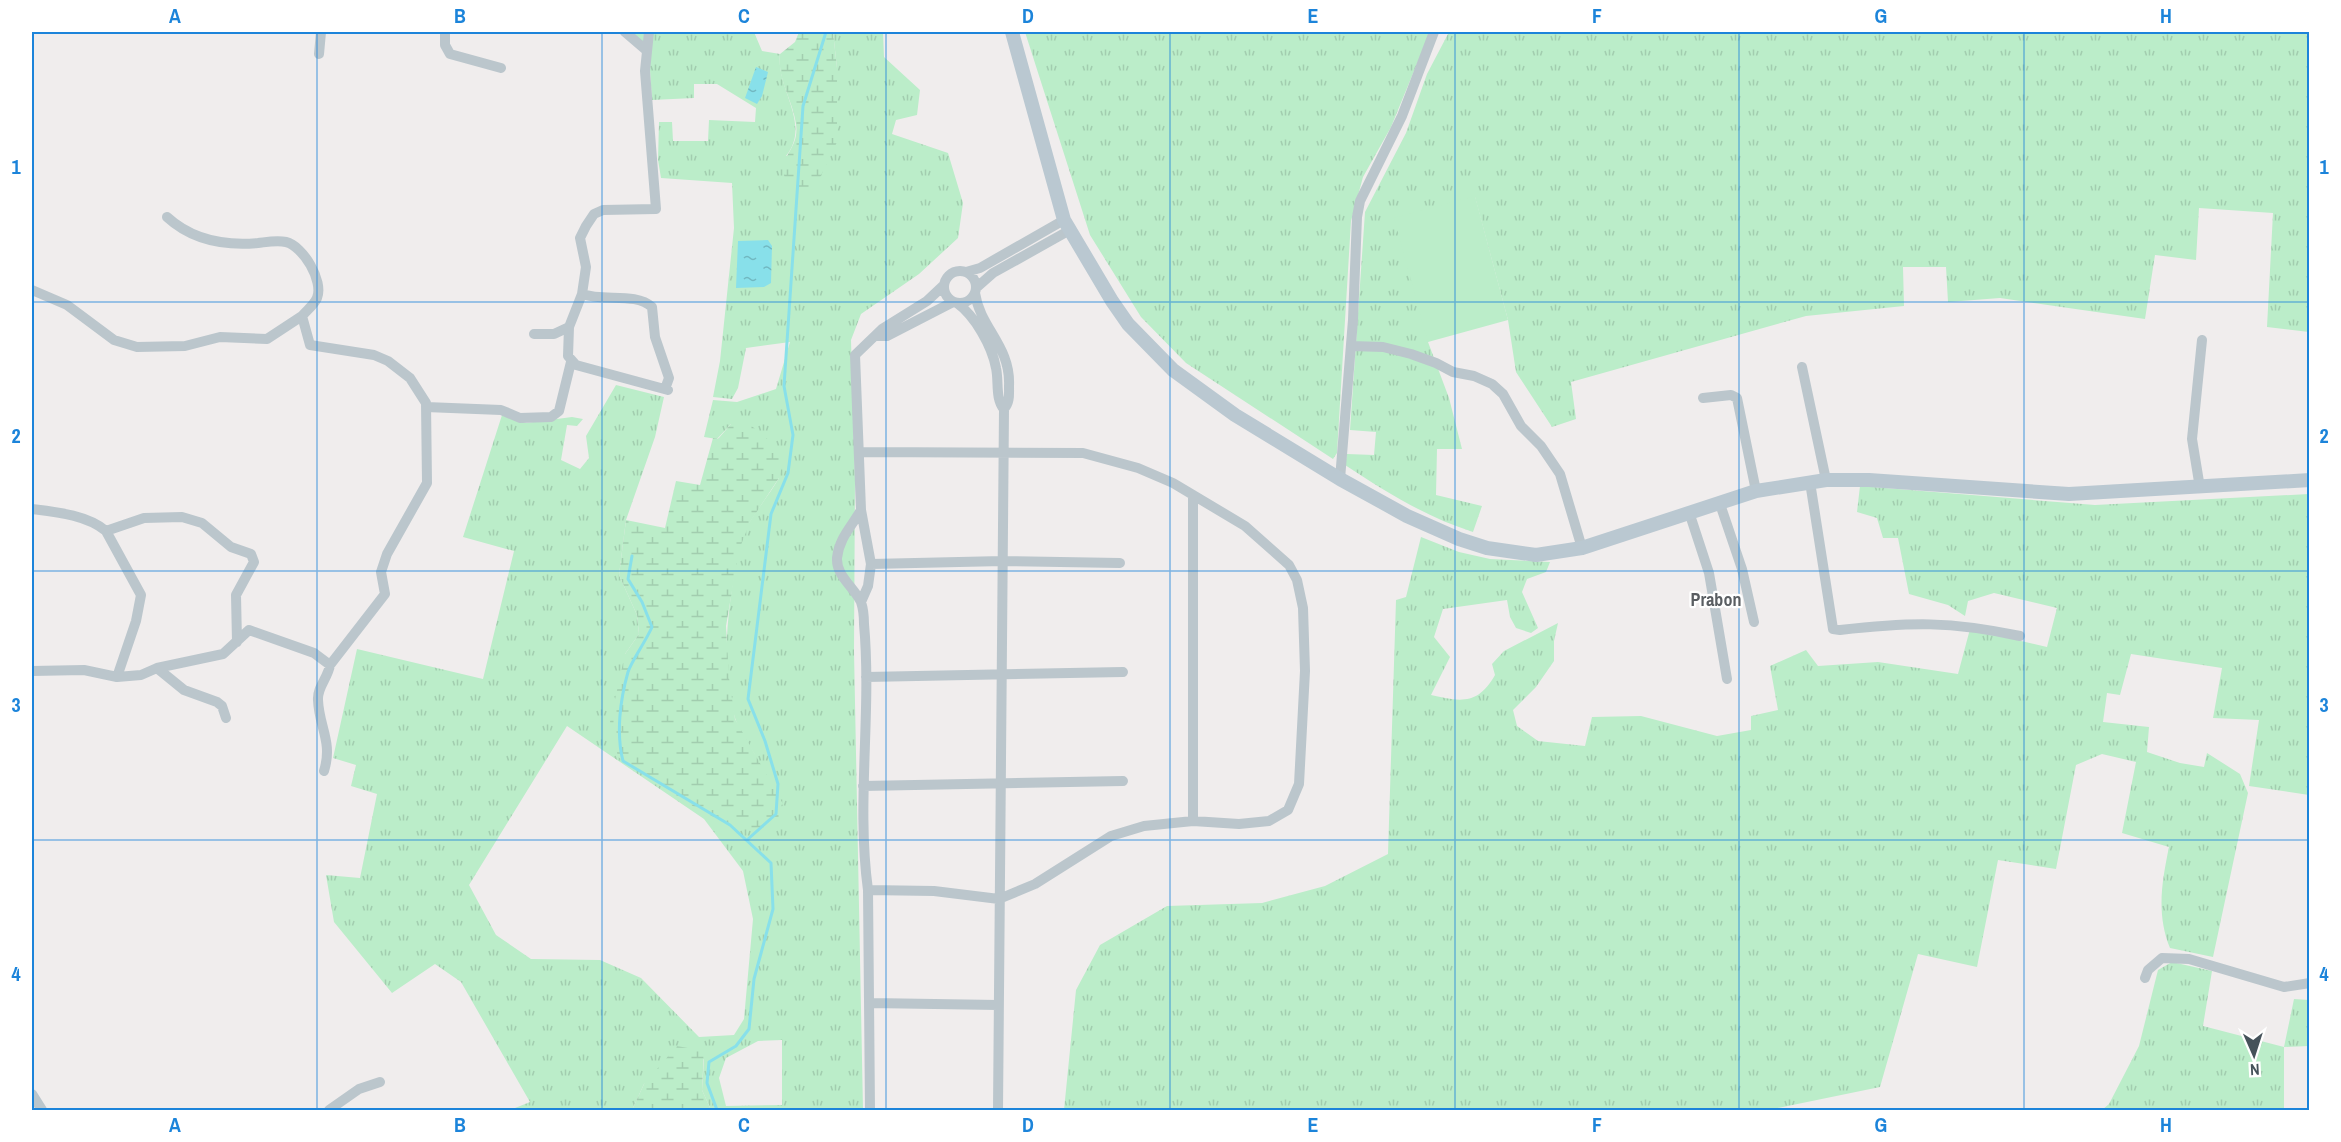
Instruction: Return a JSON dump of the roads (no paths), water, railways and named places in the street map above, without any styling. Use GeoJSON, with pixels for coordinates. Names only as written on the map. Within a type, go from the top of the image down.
{"type":"FeatureCollection","features":[{"type":"Feature","properties":{"kind":"street"},"geometry":{"type":"LineString","coordinates":[[320,54],[321,32]]}},
{"type":"Feature","properties":{"kind":"street"},"geometry":{"type":"LineString","coordinates":[[445,32],[446,45],[450,54],[501,68]]}},
{"type":"Feature","properties":{"kind":"street"},"geometry":{"type":"LineString","coordinates":[[625,32],[646,50]]}},
{"type":"Feature","properties":{"kind":"street"},"geometry":{"type":"LineString","coordinates":[[426,407],[501,410],[520,418],[551,417],[561,405],[571,362],[568,356],[569,327],[582,294],[586,267],[580,238],[594,214],[603,210],[656,209],[645,71],[648,32]]}},
{"type":"Feature","properties":{"kind":"street"},"geometry":{"type":"LineString","coordinates":[[1012,32],[1067,225],[1117,309],[1173,370],[1235,415],[1340,479],[1407,516],[1487,548],[1536,555],[1582,548],[1690,514],[1756,490],[1826,480],[1869,480],[2069,494],[2310,480]]}},
{"type":"Feature","properties":{"kind":"street"},"geometry":{"type":"LineString","coordinates":[[1340,479],[1351,346],[1357,217],[1360,201],[1402,116],[1434,32]]}},
{"type":"Feature","properties":{"kind":"street"},"geometry":{"type":"LineString","coordinates":[[32,290],[67,305],[114,340],[137,347],[185,346],[220,337],[267,339],[302,316],[312,306],[318,293],[312,269],[300,249],[280,241],[235,244],[214,241],[181,230],[166,217]]}},
{"type":"Feature","properties":{"kind":"street"},"geometry":{"type":"LineString","coordinates":[[861,602],[868,586],[872,564],[861,510],[855,355],[858,349],[877,336],[882,329],[927,302],[944,285],[951,273],[980,268],[1067,225]]}},
{"type":"Feature","properties":{"kind":"street"},"geometry":{"type":"LineString","coordinates":[[877,336],[886,336],[955,302],[968,301],[993,273],[1067,225]]}},
{"type":"Feature","properties":{"kind":"street"},"geometry":{"type":"LineString","coordinates":[[966,272],[974,278],[979,307],[992,341],[999,402],[1004,409],[998,1110]]}},
{"type":"Feature","properties":{"kind":"street"},"geometry":{"type":"LineString","coordinates":[[944,285],[946,295],[968,313],[992,341]]}},
{"type":"Feature","properties":{"kind":"street"},"geometry":{"type":"LineString","coordinates":[[571,362],[667,390],[669,378],[655,337],[652,307],[644,299],[596,298],[582,294]]}},
{"type":"Feature","properties":{"kind":"street"},"geometry":{"type":"LineString","coordinates":[[302,316],[310,345],[374,355],[388,361],[398,367],[419,389],[426,407],[427,483],[387,554],[381,572],[385,594],[330,665],[329,673],[318,690],[318,701],[328,748],[324,771]]}},
{"type":"Feature","properties":{"kind":"street"},"geometry":{"type":"LineString","coordinates":[[534,334],[554,334],[569,327]]}},
{"type":"Feature","properties":{"kind":"street"},"geometry":{"type":"LineString","coordinates":[[2200,488],[2192,439],[2202,340]]}},
{"type":"Feature","properties":{"kind":"street"},"geometry":{"type":"LineString","coordinates":[[1351,346],[1383,347],[1410,354],[1453,372],[1474,376],[1492,384],[1503,394],[1521,426],[1541,446],[1560,474],[1582,548]]}},
{"type":"Feature","properties":{"kind":"street"},"geometry":{"type":"LineString","coordinates":[[1802,367],[1826,480]]}},
{"type":"Feature","properties":{"kind":"street"},"geometry":{"type":"LineString","coordinates":[[1703,398],[1731,395],[1737,398],[1756,490]]}},
{"type":"Feature","properties":{"kind":"street"},"geometry":{"type":"LineString","coordinates":[[859,452],[1083,453],[1138,468],[1193,495],[1245,526],[1288,565],[1296,580],[1303,609],[1305,671],[1299,784],[1288,810],[1269,821],[1239,824],[1193,821],[1144,826],[1111,836],[1035,884],[999,898],[934,891],[868,890]]}},
{"type":"Feature","properties":{"kind":"street"},"geometry":{"type":"LineString","coordinates":[[1810,482],[1833,629],[1938,623],[1969,625],[2020,636]]}},
{"type":"Feature","properties":{"kind":"street"},"geometry":{"type":"LineString","coordinates":[[1193,495],[1193,821]]}},
{"type":"Feature","properties":{"kind":"street"},"geometry":{"type":"LineString","coordinates":[[1720,504],[1742,568],[1754,622]]}},
{"type":"Feature","properties":{"kind":"street"},"geometry":{"type":"LineString","coordinates":[[32,510],[87,520],[106,531],[141,595],[136,621],[117,677]]}},
{"type":"Feature","properties":{"kind":"street"},"geometry":{"type":"LineString","coordinates":[[861,510],[843,538],[837,561],[842,575],[861,602],[864,622],[866,677],[863,786],[871,1003],[870,1110]]}},
{"type":"Feature","properties":{"kind":"street"},"geometry":{"type":"LineString","coordinates":[[1690,514],[1708,573],[1727,679]]}},
{"type":"Feature","properties":{"kind":"street"},"geometry":{"type":"LineString","coordinates":[[106,531],[150,517],[182,517],[202,523],[231,547],[251,554],[254,562],[236,595],[237,642]]}},
{"type":"Feature","properties":{"kind":"street"},"geometry":{"type":"LineString","coordinates":[[872,564],[1003,561],[1120,563]]}},
{"type":"Feature","properties":{"kind":"street"},"geometry":{"type":"LineString","coordinates":[[32,671],[84,670],[117,677],[141,675],[157,668],[222,654],[244,633],[254,630],[314,653],[330,665]]}},
{"type":"Feature","properties":{"kind":"street"},"geometry":{"type":"LineString","coordinates":[[157,668],[184,690],[217,702],[222,706],[225,718]]}},
{"type":"Feature","properties":{"kind":"street"},"geometry":{"type":"LineString","coordinates":[[866,677],[1123,672]]}},
{"type":"Feature","properties":{"kind":"street"},"geometry":{"type":"LineString","coordinates":[[863,786],[1124,781]]}},
{"type":"Feature","properties":{"kind":"street"},"geometry":{"type":"LineString","coordinates":[[2145,978],[2148,970],[2162,958],[2180,958],[2284,987],[2310,983]]}},
{"type":"Feature","properties":{"kind":"street"},"geometry":{"type":"LineString","coordinates":[[871,1003],[998,1005]]}},
{"type":"Feature","properties":{"kind":"street"},"geometry":{"type":"LineString","coordinates":[[329,1110],[359,1089],[380,1082]]}},
{"type":"Feature","properties":{"kind":"street"},"geometry":{"type":"LineString","coordinates":[[32,1094],[42,1110]]}},
{"type":"Feature","properties":{"kind":"water"},"geometry":{"type":"Polygon","coordinates":[[[756,67],[768,72],[762,96],[757,104],[745,98],[756,67]]]}},
{"type":"Feature","properties":{"kind":"water"},"geometry":{"type":"Polygon","coordinates":[[[768,240],[772,246],[771,283],[764,287],[736,288],[738,241],[768,240]]]}},
{"type":"Feature","properties":{"kind":"waterway"},"geometry":{"type":"LineString","coordinates":[[747,840],[776,814],[778,784],[765,741],[748,699],[771,514],[788,473],[793,435],[784,386],[803,106],[826,32]]}},
{"type":"Feature","properties":{"kind":"waterway"},"geometry":{"type":"LineString","coordinates":[[632,556],[628,579],[642,602],[652,627],[630,667],[625,683],[619,728],[623,761],[730,825],[771,863],[773,909],[754,979],[749,1029],[736,1046],[709,1062],[707,1083],[717,1110]]}},
{"type":"Feature","properties":{"kind":"district","name":"Prabon"},"geometry":{"type":"Point","coordinates":[1716,599]}}]}
